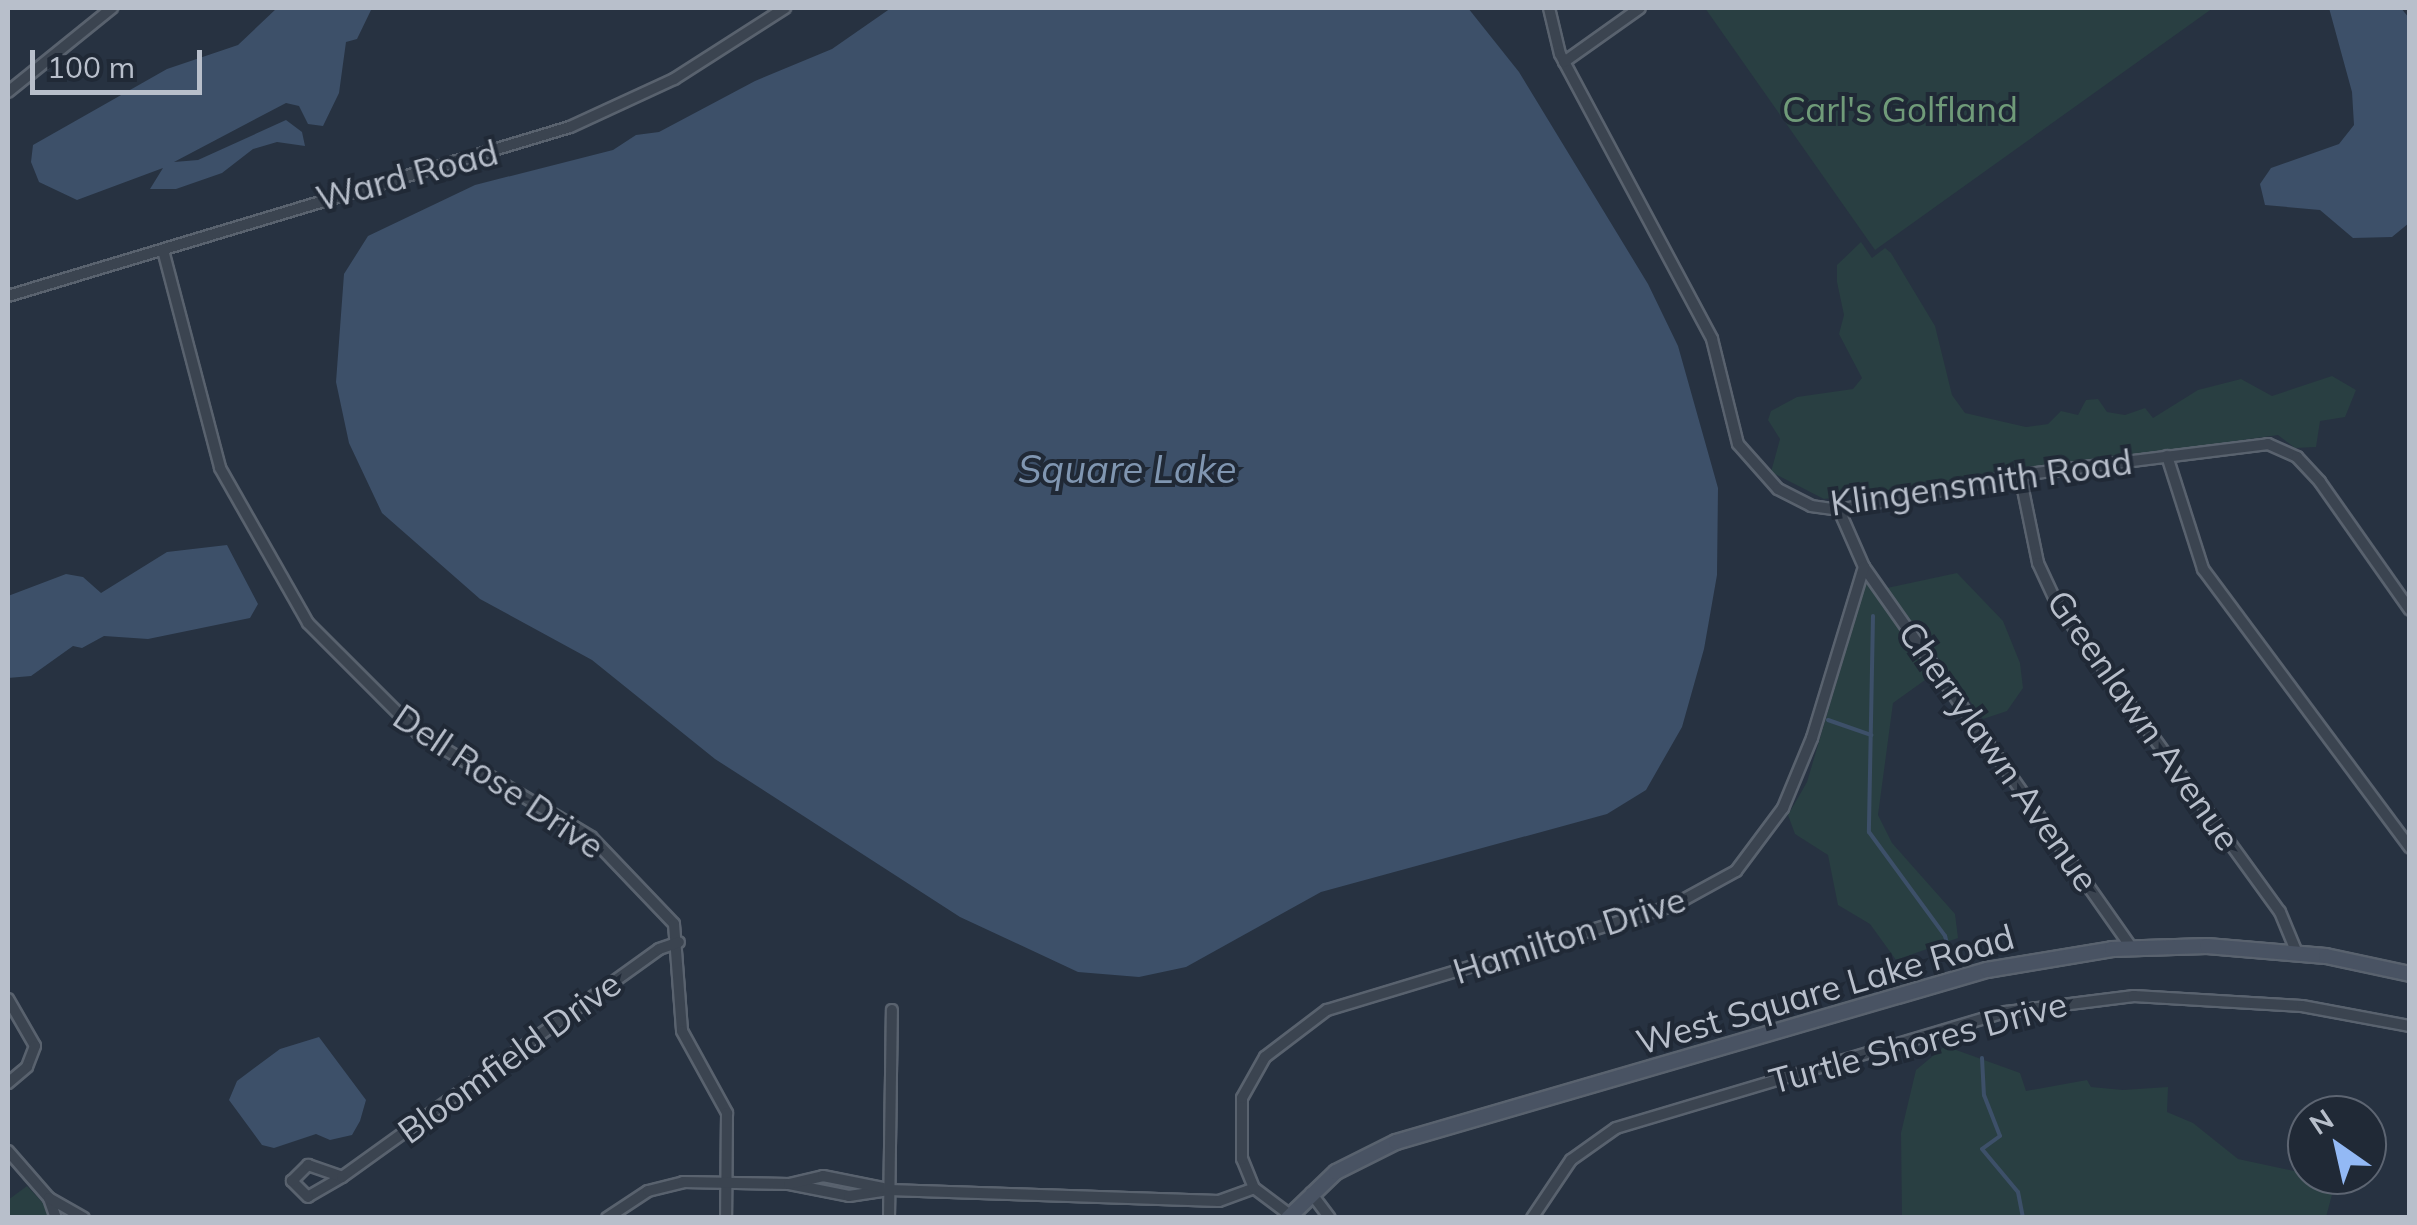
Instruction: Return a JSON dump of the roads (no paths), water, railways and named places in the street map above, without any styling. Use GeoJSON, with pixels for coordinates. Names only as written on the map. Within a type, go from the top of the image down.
{"type":"FeatureCollection","features":[{"type":"Feature","properties":{"kind":"street"},"geometry":{"type":"LineString","coordinates":[[8,92],[112,8]]}},
{"type":"Feature","properties":{"kind":"street","name":"Ward Road"},"geometry":{"type":"LineString","coordinates":[[8,296],[570,128],[674,79],[785,8]]}},
{"type":"Feature","properties":{"kind":"street","name":"Klingensmith Road"},"geometry":{"type":"LineString","coordinates":[[1549,8],[1564,62],[1712,339],[1738,444],[1753,468],[1795,500],[1838,510],[2020,475],[2250,442],[2289,452],[2320,482],[2410,610]]}},
{"type":"Feature","properties":{"kind":"street"},"geometry":{"type":"LineString","coordinates":[[1564,62],[1640,8]]}},
{"type":"Feature","properties":{"kind":"street","name":"Dell Rose Drive"},"geometry":{"type":"LineString","coordinates":[[163,250],[220,468],[308,624],[363,685],[418,732],[605,849],[663,909],[679,942],[680,1020],[724,1102],[726,1218]]}},
{"type":"Feature","properties":{"kind":"street"},"geometry":{"type":"LineString","coordinates":[[2167,456],[2203,569],[2410,848]]}},
{"type":"Feature","properties":{"kind":"street","name":"Greenlawn Avenue"},"geometry":{"type":"LineString","coordinates":[[2020,475],[2038,563],[2057,604],[2280,912],[2297,953]]}},
{"type":"Feature","properties":{"kind":"street"},"geometry":{"type":"LineString","coordinates":[[1838,510],[1864,567]]}},
{"type":"Feature","properties":{"kind":"street","name":"Cherrylawn Avenue"},"geometry":{"type":"LineString","coordinates":[[1864,567],[2130,948]]}},
{"type":"Feature","properties":{"kind":"street","name":"Hamilton Drive"},"geometry":{"type":"LineString","coordinates":[[1254,1188],[1242,1160],[1242,1098],[1264,1057],[1302,1023],[1348,1002],[1674,905],[1714,886],[1755,852],[1783,808],[1812,738],[1864,567]]}},
{"type":"Feature","properties":{"kind":"street","name":"Bloomfield Drive"},"geometry":{"type":"LineString","coordinates":[[342,1177],[308,1165],[292,1181],[308,1197],[342,1177],[659,949],[679,942]]}},
{"type":"Feature","properties":{"kind":"street","name":"West Square Lake Road"},"geometry":{"type":"LineString","coordinates":[[1289,1216],[1351,1162],[1396,1142],[1988,970],[2130,948],[2297,953],[2410,974]]}},
{"type":"Feature","properties":{"kind":"street","name":"Turtle Shores Drive"},"geometry":{"type":"LineString","coordinates":[[1532,1218],[1571,1160],[1616,1128],[2006,1012],[2065,1000],[2151,997],[2336,1010],[2410,1026]]}},
{"type":"Feature","properties":{"kind":"street"},"geometry":{"type":"LineString","coordinates":[[8,1000],[35,1046],[32,1060],[8,1083]]}},
{"type":"Feature","properties":{"kind":"street"},"geometry":{"type":"LineString","coordinates":[[889,1218],[892,1010]]}},
{"type":"Feature","properties":{"kind":"street"},"geometry":{"type":"LineString","coordinates":[[8,1151],[49,1198],[84,1218]]}},
{"type":"Feature","properties":{"kind":"street"},"geometry":{"type":"LineString","coordinates":[[607,1218],[666,1185],[789,1184],[850,1177],[889,1190]]}},
{"type":"Feature","properties":{"kind":"street"},"geometry":{"type":"LineString","coordinates":[[789,1184],[824,1195],[889,1190],[1219,1201],[1254,1188],[1289,1216]]}},
{"type":"Feature","properties":{"kind":"street"},"geometry":{"type":"LineString","coordinates":[[1311,1193],[1330,1218]]}},
{"type":"Feature","properties":{"kind":"street"},"geometry":{"type":"LineString","coordinates":[[49,1198],[56,1218]]}},
{"type":"Feature","properties":{"kind":"water"},"geometry":{"type":"Polygon","coordinates":[[[277,8],[372,8],[357,39],[346,42],[339,93],[323,126],[308,124],[299,106],[286,103],[174,162],[198,160],[286,120],[302,132],[305,146],[277,142],[253,149],[222,173],[176,189],[150,189],[163,168],[77,200],[39,182],[31,162],[33,145],[167,69],[238,45],[277,8]]]}},
{"type":"Feature","properties":{"kind":"water","name":"Square Lake"},"geometry":{"type":"Polygon","coordinates":[[[891,8],[1468,8],[1519,72],[1648,284],[1678,346],[1718,488],[1717,575],[1704,649],[1682,727],[1646,790],[1607,814],[1321,892],[1186,967],[1139,977],[1078,972],[960,917],[715,759],[592,660],[480,599],[382,513],[349,443],[336,382],[344,274],[368,236],[475,185],[613,150],[636,135],[659,132],[755,81],[832,49],[891,8]]]}},
{"type":"Feature","properties":{"kind":"water"},"geometry":{"type":"Polygon","coordinates":[[[2329,8],[2401,8],[2409,18],[2409,223],[2392,237],[2353,238],[2320,210],[2265,205],[2260,184],[2271,168],[2339,144],[2354,125],[2352,92],[2329,8]]]}},
{"type":"Feature","properties":{"kind":"water"},"geometry":{"type":"Polygon","coordinates":[[[227,545],[258,604],[250,618],[148,639],[104,636],[82,648],[73,646],[31,676],[8,678],[8,596],[66,574],[83,577],[101,593],[167,552],[227,545]]]}},
{"type":"Feature","properties":{"kind":"water"},"geometry":{"type":"Polygon","coordinates":[[[319,1037],[366,1100],[360,1121],[352,1135],[330,1140],[316,1134],[274,1148],[262,1145],[229,1100],[237,1081],[280,1049],[319,1037]]]}},
{"type":"Feature","properties":{"kind":"waterway"},"geometry":{"type":"LineString","coordinates":[[1873,616],[1869,832],[1945,936],[1953,964]]}},
{"type":"Feature","properties":{"kind":"waterway"},"geometry":{"type":"LineString","coordinates":[[1828,720],[1871,735]]}},
{"type":"Feature","properties":{"kind":"waterway"},"geometry":{"type":"LineString","coordinates":[[1982,1058],[1984,1095],[2000,1136],[1982,1149],[2018,1192],[2023,1218]]}},
{"type":"Feature","properties":{"kind":"park label","name":"Carl's Golfland"},"geometry":{"type":"Point","coordinates":[1900,109]}}]}
